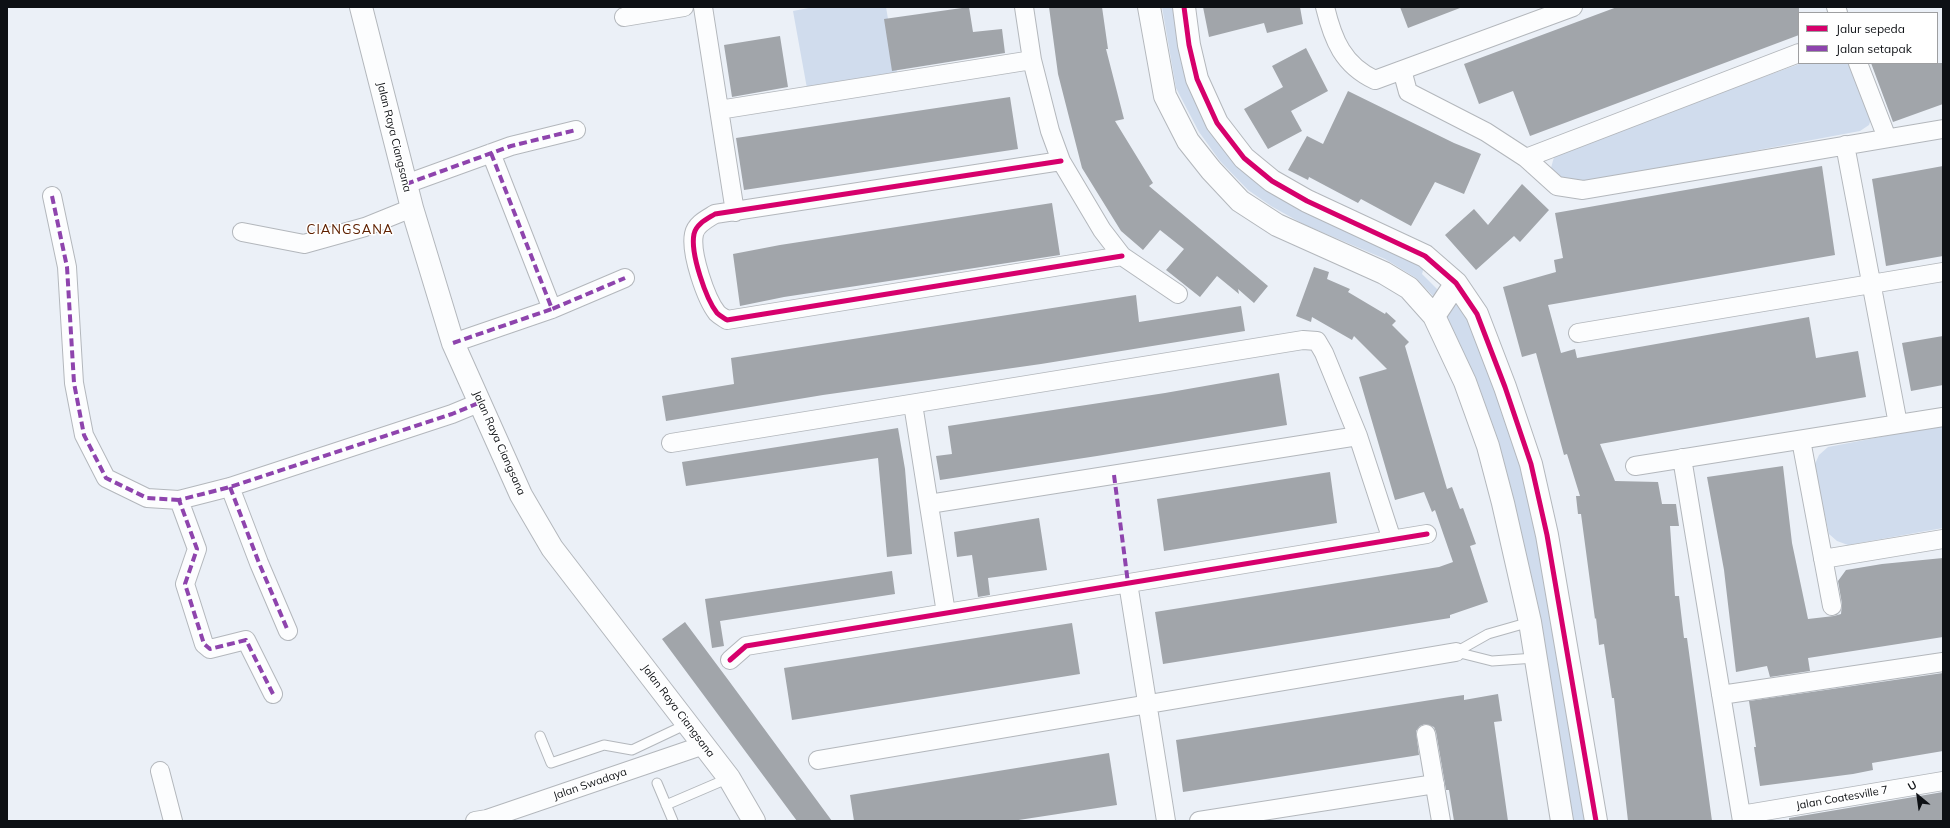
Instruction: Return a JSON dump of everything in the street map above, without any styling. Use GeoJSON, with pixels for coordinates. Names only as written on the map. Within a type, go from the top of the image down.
{"type":"FeatureCollection","features":[{"type":"Feature","properties":{"kind":"street","name":"Jalan Raya Ciangsana"},"geometry":{"type":"LineString","coordinates":[[361,7],[412,208],[453,343],[481,402],[521,495],[552,548],[730,778],[754,821]]}},
{"type":"Feature","properties":{"kind":"street"},"geometry":{"type":"LineString","coordinates":[[624,17],[684,7]]}},
{"type":"Feature","properties":{"kind":"street"},"geometry":{"type":"LineString","coordinates":[[703,7],[735,212]]}},
{"type":"Feature","properties":{"kind":"street"},"geometry":{"type":"LineString","coordinates":[[1024,7],[1032,60],[1050,131],[1062,161],[1102,230],[1122,256],[1178,294]]}},
{"type":"Feature","properties":{"kind":"street"},"geometry":{"type":"LineString","coordinates":[[1149,7],[1165,96],[1188,140],[1211,170],[1240,201],[1277,225],[1384,273],[1409,288],[1434,316],[1465,382],[1488,446],[1530,622],[1562,821]]}},
{"type":"Feature","properties":{"kind":"street"},"geometry":{"type":"LineString","coordinates":[[1184,7],[1189,45],[1197,79],[1217,124],[1244,158],[1272,181],[1307,201],[1425,256],[1456,283],[1478,314],[1531,464],[1547,535],[1596,821]]}},
{"type":"Feature","properties":{"kind":"street"},"geometry":{"type":"LineString","coordinates":[[1325,7],[1330,30],[1345,57],[1360,72],[1375,80],[1573,7]]}},
{"type":"Feature","properties":{"kind":"street"},"geometry":{"type":"LineString","coordinates":[[1526,158],[1798,53]]}},
{"type":"Feature","properties":{"kind":"street"},"geometry":{"type":"LineString","coordinates":[[719,110],[1032,60]]}},
{"type":"Feature","properties":{"kind":"street"},"geometry":{"type":"LineString","coordinates":[[1858,64],[1887,138]]}},
{"type":"Feature","properties":{"kind":"street"},"geometry":{"type":"LineString","coordinates":[[1402,70],[1408,92],[1486,132],[1526,158],[1557,186],[1583,190],[1943,129]]}},
{"type":"Feature","properties":{"kind":"street"},"geometry":{"type":"LineString","coordinates":[[406,184],[511,146],[576,130]]}},
{"type":"Feature","properties":{"kind":"street"},"geometry":{"type":"LineString","coordinates":[[1845,145],[1898,424]]}},
{"type":"Feature","properties":{"kind":"street"},"geometry":{"type":"LineString","coordinates":[[491,154],[552,309]]}},
{"type":"Feature","properties":{"kind":"street"},"geometry":{"type":"LineString","coordinates":[[1062,161],[715,214],[700,224],[694,234],[694,252],[698,272],[718,313],[727,320],[1122,256]]}},
{"type":"Feature","properties":{"kind":"street"},"geometry":{"type":"LineString","coordinates":[[52,196],[66,267],[74,383],[84,435],[106,478],[147,498],[179,500],[230,487],[452,414],[481,402]]}},
{"type":"Feature","properties":{"kind":"street"},"geometry":{"type":"LineString","coordinates":[[242,232],[304,244],[365,227],[412,208]]}},
{"type":"Feature","properties":{"kind":"street"},"geometry":{"type":"LineString","coordinates":[[1578,333],[1943,272]]}},
{"type":"Feature","properties":{"kind":"street"},"geometry":{"type":"LineString","coordinates":[[453,343],[552,309],[626,278]]}},
{"type":"Feature","properties":{"kind":"street"},"geometry":{"type":"LineString","coordinates":[[1434,316],[1456,283]]}},
{"type":"Feature","properties":{"kind":"street"},"geometry":{"type":"LineString","coordinates":[[671,442],[1303,340],[1316,341],[1324,353],[1358,436],[1392,540]]}},
{"type":"Feature","properties":{"kind":"street"},"geometry":{"type":"LineString","coordinates":[[913,404],[946,612]]}},
{"type":"Feature","properties":{"kind":"street"},"geometry":{"type":"LineString","coordinates":[[1635,466],[1943,417]]}},
{"type":"Feature","properties":{"kind":"street"},"geometry":{"type":"LineString","coordinates":[[929,504],[1358,436]]}},
{"type":"Feature","properties":{"kind":"street"},"geometry":{"type":"LineString","coordinates":[[1801,440],[1832,606]]}},
{"type":"Feature","properties":{"kind":"street"},"geometry":{"type":"LineString","coordinates":[[1682,458],[1742,818]]}},
{"type":"Feature","properties":{"kind":"street"},"geometry":{"type":"LineString","coordinates":[[230,487],[259,563],[288,631]]}},
{"type":"Feature","properties":{"kind":"street"},"geometry":{"type":"LineString","coordinates":[[179,500],[197,549],[185,584],[204,644],[210,649],[246,640],[273,694]]}},
{"type":"Feature","properties":{"kind":"street"},"geometry":{"type":"LineString","coordinates":[[730,660],[746,646],[1427,534]]}},
{"type":"Feature","properties":{"kind":"street"},"geometry":{"type":"LineString","coordinates":[[1823,559],[1943,539]]}},
{"type":"Feature","properties":{"kind":"street"},"geometry":{"type":"LineString","coordinates":[[1128,583],[1166,821]]}},
{"type":"Feature","properties":{"kind":"street"},"geometry":{"type":"LineString","coordinates":[[818,760],[1456,652]]}},
{"type":"Feature","properties":{"kind":"street"},"geometry":{"type":"LineString","coordinates":[[1721,695],[1943,662]]}},
{"type":"Feature","properties":{"kind":"street"},"geometry":{"type":"LineString","coordinates":[[1426,734],[1441,821]]}},
{"type":"Feature","properties":{"kind":"street","name":"Jalan Swadaya"},"geometry":{"type":"LineString","coordinates":[[475,821],[704,745]]}},
{"type":"Feature","properties":{"kind":"street"},"geometry":{"type":"LineString","coordinates":[[160,771],[173,821]]}},
{"type":"Feature","properties":{"kind":"street","name":"Jalan Coatesville 7"},"geometry":{"type":"LineString","coordinates":[[1742,818],[1943,781]]}},
{"type":"Feature","properties":{"kind":"street"},"geometry":{"type":"LineString","coordinates":[[1199,821],[1435,784]]}},
{"type":"Feature","properties":{"kind":"lane"},"geometry":{"type":"LineString","coordinates":[[1456,652],[1488,634],[1530,622]]}},
{"type":"Feature","properties":{"kind":"lane"},"geometry":{"type":"LineString","coordinates":[[1456,652],[1492,661],[1535,658]]}},
{"type":"Feature","properties":{"kind":"lane"},"geometry":{"type":"LineString","coordinates":[[540,736],[552,763],[604,745],[632,750],[689,724]]}},
{"type":"Feature","properties":{"kind":"lane"},"geometry":{"type":"LineString","coordinates":[[666,805],[730,778]]}},
{"type":"Feature","properties":{"kind":"lane"},"geometry":{"type":"LineString","coordinates":[[657,782],[673,821]]}},
{"type":"Feature","properties":{"kind":"shaded area"},"geometry":{"type":"Polygon","coordinates":[[[814,7],[886,7],[898,78],[808,94],[793,11],[814,7]]]}},
{"type":"Feature","properties":{"kind":"shaded area"},"geometry":{"type":"Polygon","coordinates":[[[1162,7],[1174,7],[1229,153],[1424,267],[1422,274],[1440,292],[1434,297],[1416,278],[1385,259],[1303,224],[1271,206],[1248,190],[1220,161],[1199,132],[1176,88],[1162,7]]]}},
{"type":"Feature","properties":{"kind":"shaded area"},"geometry":{"type":"Polygon","coordinates":[[[1799,64],[1849,64],[1872,116],[1869,125],[1860,131],[1582,183],[1559,178],[1551,168],[1554,157],[1566,149],[1799,64]]]}},
{"type":"Feature","properties":{"kind":"shaded area"},"geometry":{"type":"Polygon","coordinates":[[[1456,283],[1513,410],[1596,821],[1562,821],[1512,545],[1434,316],[1456,283]]]}},
{"type":"Feature","properties":{"kind":"shaded area"},"geometry":{"type":"Polygon","coordinates":[[[1943,425],[1943,528],[1848,545],[1837,541],[1829,534],[1814,466],[1819,455],[1828,447],[1943,425]]]}},
{"type":"Feature","properties":{"kind":"building"},"geometry":{"type":"Polygon","coordinates":[[[969,7],[973,32],[1002,29],[1005,53],[892,71],[884,19],[969,7]]]}},
{"type":"Feature","properties":{"kind":"building"},"geometry":{"type":"Polygon","coordinates":[[[1049,7],[1102,7],[1108,49],[1106,49],[1124,119],[1115,121],[1153,183],[1149,186],[1268,286],[1254,303],[1238,289],[1239,294],[1217,276],[1200,297],[1166,270],[1184,249],[1160,230],[1143,250],[1121,231],[1082,168],[1058,74],[1049,7]]]}},
{"type":"Feature","properties":{"kind":"building"},"geometry":{"type":"Polygon","coordinates":[[[1203,7],[1300,7],[1303,24],[1267,33],[1264,23],[1209,37],[1203,7]]]}},
{"type":"Feature","properties":{"kind":"building"},"geometry":{"type":"Polygon","coordinates":[[[1400,7],[1460,7],[1460,8],[1408,28],[1400,7]]]}},
{"type":"Feature","properties":{"kind":"building"},"geometry":{"type":"Polygon","coordinates":[[[1617,7],[1799,7],[1798,35],[1530,136],[1513,91],[1479,104],[1464,64],[1617,7]]]}},
{"type":"Feature","properties":{"kind":"building"},"geometry":{"type":"Polygon","coordinates":[[[780,36],[788,87],[732,97],[724,45],[780,36]]]}},
{"type":"Feature","properties":{"kind":"building"},"geometry":{"type":"Polygon","coordinates":[[[1306,48],[1328,91],[1291,111],[1302,131],[1268,149],[1244,109],[1283,87],[1272,66],[1306,48]]]}},
{"type":"Feature","properties":{"kind":"building"},"geometry":{"type":"Polygon","coordinates":[[[1943,63],[1943,104],[1893,122],[1871,64],[1943,63]]]}},
{"type":"Feature","properties":{"kind":"building"},"geometry":{"type":"Polygon","coordinates":[[[1348,91],[1454,143],[1481,154],[1464,194],[1435,182],[1411,226],[1361,199],[1358,203],[1309,177],[1308,180],[1288,170],[1307,136],[1323,144],[1348,91]]]}},
{"type":"Feature","properties":{"kind":"building"},"geometry":{"type":"Polygon","coordinates":[[[1010,97],[1018,149],[744,190],[736,138],[1010,97]]]}},
{"type":"Feature","properties":{"kind":"building"},"geometry":{"type":"Polygon","coordinates":[[[1822,166],[1835,255],[1548,305],[1561,353],[1575,349],[1577,358],[1809,317],[1816,358],[1858,351],[1866,397],[1600,444],[1615,481],[1658,482],[1662,504],[1676,504],[1679,526],[1670,526],[1675,596],[1679,596],[1684,638],[1687,638],[1712,821],[1628,821],[1614,698],[1612,698],[1604,644],[1599,645],[1581,514],[1578,514],[1576,496],[1580,496],[1567,454],[1564,455],[1536,353],[1522,357],[1503,287],[1556,272],[1554,260],[1563,258],[1555,213],[1822,166]]]}},
{"type":"Feature","properties":{"kind":"building"},"geometry":{"type":"Polygon","coordinates":[[[1943,166],[1943,256],[1886,266],[1872,179],[1943,166]]]}},
{"type":"Feature","properties":{"kind":"building"},"geometry":{"type":"Polygon","coordinates":[[[1522,184],[1549,210],[1520,242],[1514,236],[1476,270],[1445,235],[1474,209],[1488,225],[1522,184]]]}},
{"type":"Feature","properties":{"kind":"building"},"geometry":{"type":"Polygon","coordinates":[[[1052,203],[1060,255],[784,297],[740,306],[733,254],[780,245],[1052,203]]]}},
{"type":"Feature","properties":{"kind":"building"},"geometry":{"type":"Polygon","coordinates":[[[1314,267],[1329,272],[1327,279],[1350,289],[1348,292],[1385,314],[1386,312],[1396,321],[1392,325],[1409,342],[1405,346],[1447,489],[1452,487],[1460,509],[1463,508],[1476,544],[1470,546],[1488,602],[1450,615],[1450,618],[1163,664],[1155,612],[1439,567],[1453,562],[1435,510],[1432,512],[1424,492],[1395,500],[1359,377],[1387,369],[1354,336],[1352,340],[1312,317],[1311,322],[1296,316],[1314,267]]]}},
{"type":"Feature","properties":{"kind":"building"},"geometry":{"type":"Polygon","coordinates":[[[1136,295],[1139,322],[1241,306],[1245,331],[1041,364],[823,395],[666,421],[662,396],[734,384],[731,358],[1136,295]]]}},
{"type":"Feature","properties":{"kind":"building"},"geometry":{"type":"Polygon","coordinates":[[[1943,336],[1943,385],[1911,391],[1902,343],[1943,336]]]}},
{"type":"Feature","properties":{"kind":"building"},"geometry":{"type":"Polygon","coordinates":[[[1279,373],[1287,425],[940,480],[936,456],[952,454],[948,426],[1165,393],[1279,373]]]}},
{"type":"Feature","properties":{"kind":"building"},"geometry":{"type":"Polygon","coordinates":[[[898,428],[905,469],[912,554],[887,557],[878,458],[686,486],[682,462],[898,428]]]}},
{"type":"Feature","properties":{"kind":"building"},"geometry":{"type":"Polygon","coordinates":[[[1783,466],[1792,543],[1808,619],[1841,614],[1842,604],[1838,581],[1846,570],[1882,564],[1943,558],[1943,637],[1808,658],[1810,671],[1770,677],[1767,666],[1736,672],[1724,570],[1707,477],[1783,466]]]}},
{"type":"Feature","properties":{"kind":"building"},"geometry":{"type":"Polygon","coordinates":[[[1330,472],[1337,523],[1164,551],[1157,499],[1330,472]]]}},
{"type":"Feature","properties":{"kind":"building"},"geometry":{"type":"Polygon","coordinates":[[[1039,518],[1047,570],[988,578],[990,595],[978,597],[972,555],[957,557],[954,532],[1039,518]]]}},
{"type":"Feature","properties":{"kind":"building"},"geometry":{"type":"Polygon","coordinates":[[[892,571],[895,594],[720,621],[724,646],[712,648],[705,599],[892,571]]]}},
{"type":"Feature","properties":{"kind":"building"},"geometry":{"type":"Polygon","coordinates":[[[685,622],[832,821],[797,821],[662,639],[685,622]]]}},
{"type":"Feature","properties":{"kind":"building"},"geometry":{"type":"Polygon","coordinates":[[[1072,623],[1080,674],[792,720],[784,668],[1072,623]]]}},
{"type":"Feature","properties":{"kind":"building"},"geometry":{"type":"Polygon","coordinates":[[[1943,673],[1943,751],[1872,763],[1873,770],[1853,774],[1760,786],[1749,701],[1943,673]]]}},
{"type":"Feature","properties":{"kind":"building"},"geometry":{"type":"Polygon","coordinates":[[[1498,694],[1502,721],[1494,722],[1508,821],[1454,821],[1449,790],[1446,790],[1436,732],[1434,727],[1425,724],[1420,726],[1416,731],[1419,755],[1183,792],[1176,740],[1464,695],[1464,700],[1498,694]]]}},
{"type":"Feature","properties":{"kind":"building"},"geometry":{"type":"Polygon","coordinates":[[[1109,753],[1117,805],[1012,821],[854,821],[850,795],[1109,753]]]}},
{"type":"Feature","properties":{"kind":"building"},"geometry":{"type":"Polygon","coordinates":[[[1943,792],[1943,821],[1789,821],[1789,818],[1943,792]]]}},
{"type":"Feature","properties":{"kind":"marked path"},"geometry":{"type":"LineString","coordinates":[[406,184],[511,146],[576,130]]}},
{"type":"Feature","properties":{"kind":"marked path"},"geometry":{"type":"LineString","coordinates":[[491,153],[552,309],[625,278]]}},
{"type":"Feature","properties":{"kind":"marked path"},"geometry":{"type":"LineString","coordinates":[[52,196],[67,267],[74,383],[84,435],[106,478],[147,498],[179,500]]}},
{"type":"Feature","properties":{"kind":"marked path"},"geometry":{"type":"LineString","coordinates":[[453,343],[552,309]]}},
{"type":"Feature","properties":{"kind":"marked path"},"geometry":{"type":"LineString","coordinates":[[273,694],[246,640],[210,649],[204,644],[185,584],[197,549],[179,500],[230,487],[452,414],[481,402]]}},
{"type":"Feature","properties":{"kind":"marked path"},"geometry":{"type":"LineString","coordinates":[[1114,475],[1128,583]]}},
{"type":"Feature","properties":{"kind":"marked path"},"geometry":{"type":"LineString","coordinates":[[230,487],[259,563],[288,631]]}},
{"type":"Feature","properties":{"kind":"cycle path"},"geometry":{"type":"LineString","coordinates":[[1184,7],[1189,45],[1197,79],[1217,123],[1244,158],[1272,181],[1307,201],[1425,256],[1456,283],[1477,314],[1505,387],[1531,464],[1547,535],[1596,821]]}},
{"type":"Feature","properties":{"kind":"cycle path"},"geometry":{"type":"LineString","coordinates":[[1061,161],[715,214],[699,225],[694,234],[694,252],[704,287],[717,313],[727,320],[1122,256]]}},
{"type":"Feature","properties":{"kind":"cycle path"},"geometry":{"type":"LineString","coordinates":[[730,660],[746,646],[1427,534]]}},
{"type":"Feature","properties":{"kind":"district","name":"CIANGSANA"},"geometry":{"type":"Point","coordinates":[350,230]}}]}
